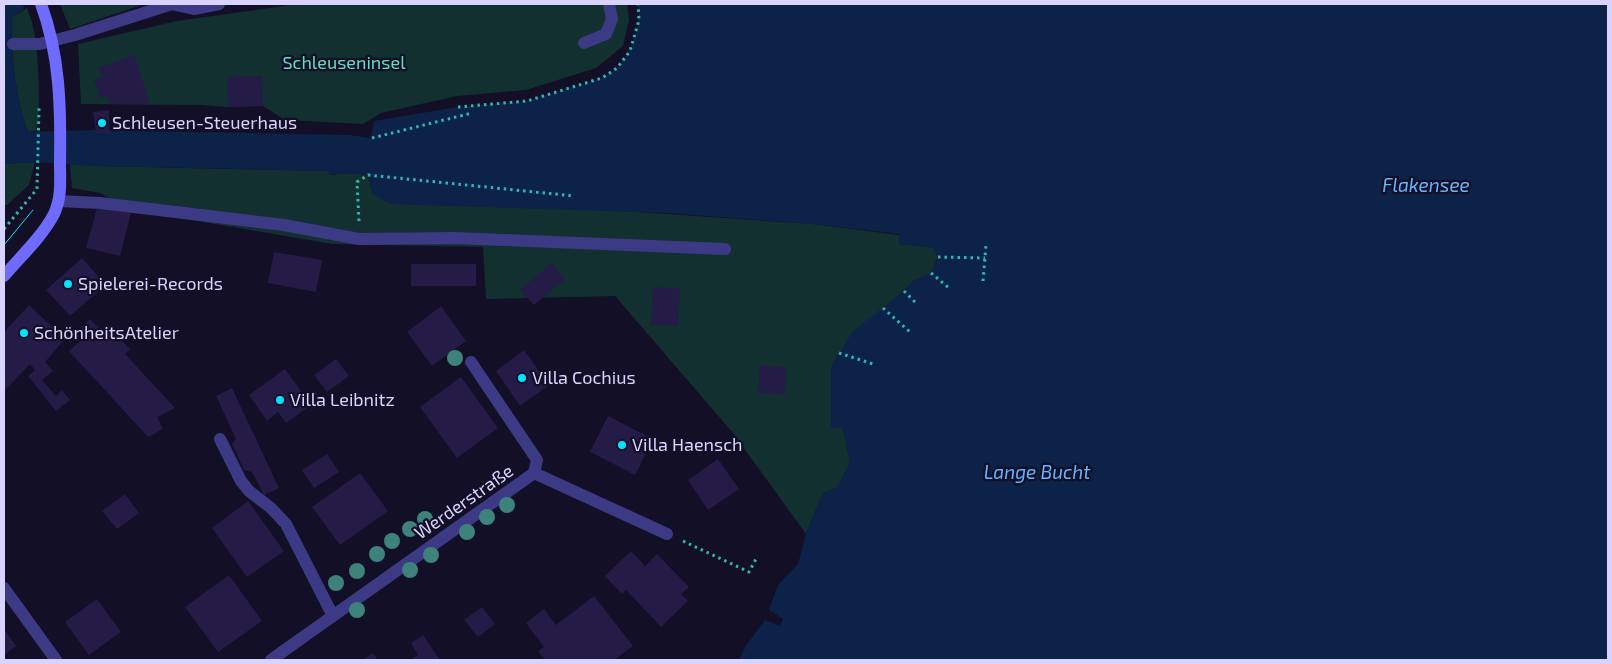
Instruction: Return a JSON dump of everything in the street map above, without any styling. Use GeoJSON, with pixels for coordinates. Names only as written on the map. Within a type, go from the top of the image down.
{"type":"FeatureCollection","features":[{"type":"Feature","properties":{"kind":"street"},"geometry":{"type":"LineString","coordinates":[[13,44],[40,44],[52,41],[171,4],[194,8],[218,4]]}},
{"type":"Feature","properties":{"kind":"street"},"geometry":{"type":"LineString","coordinates":[[584,43],[606,34],[612,20],[609,4]]}},
{"type":"Feature","properties":{"kind":"street"},"geometry":{"type":"LineString","coordinates":[[4,276],[47,225],[59,201],[61,126],[59,82],[52,41],[42,6]]}},
{"type":"Feature","properties":{"kind":"street"},"geometry":{"type":"LineString","coordinates":[[59,201],[100,203],[284,224],[360,239],[455,238],[725,249]]}},
{"type":"Feature","properties":{"kind":"street"},"geometry":{"type":"LineString","coordinates":[[471,362],[536,460],[534,473]]}},
{"type":"Feature","properties":{"kind":"street"},"geometry":{"type":"LineString","coordinates":[[220,439],[241,481],[249,491],[271,508],[286,524],[333,616]]}},
{"type":"Feature","properties":{"kind":"street","name":"Werderstraße"},"geometry":{"type":"LineString","coordinates":[[271,660],[534,473],[666,534]]}},
{"type":"Feature","properties":{"kind":"street"},"geometry":{"type":"LineString","coordinates":[[4,588],[56,660]]}},
{"type":"Feature","properties":{"kind":"path"},"geometry":{"type":"LineString","coordinates":[[458,107],[527,101],[602,78],[617,68],[630,51],[639,20],[638,4]]}},
{"type":"Feature","properties":{"kind":"path"},"geometry":{"type":"LineString","coordinates":[[4,229],[37,189],[39,102]]}},
{"type":"Feature","properties":{"kind":"path"},"geometry":{"type":"LineString","coordinates":[[372,138],[472,113]]}},
{"type":"Feature","properties":{"kind":"path"},"geometry":{"type":"LineString","coordinates":[[360,239],[357,182],[368,175],[574,196]]}},
{"type":"Feature","properties":{"kind":"path"},"geometry":{"type":"LineString","coordinates":[[984,281],[986,245]]}},
{"type":"Feature","properties":{"kind":"path"},"geometry":{"type":"LineString","coordinates":[[938,257],[985,258]]}},
{"type":"Feature","properties":{"kind":"path"},"geometry":{"type":"LineString","coordinates":[[931,274],[949,288]]}},
{"type":"Feature","properties":{"kind":"path"},"geometry":{"type":"LineString","coordinates":[[904,291],[916,303]]}},
{"type":"Feature","properties":{"kind":"path"},"geometry":{"type":"LineString","coordinates":[[883,308],[910,332]]}},
{"type":"Feature","properties":{"kind":"path"},"geometry":{"type":"LineString","coordinates":[[838,353],[873,364]]}},
{"type":"Feature","properties":{"kind":"path"},"geometry":{"type":"LineString","coordinates":[[666,534],[749,572],[758,557]]}},
{"type":"Feature","properties":{"kind":"green space"},"geometry":{"type":"Polygon","coordinates":[[[60,4],[145,4],[70,29],[60,4]]]}},
{"type":"Feature","properties":{"kind":"green space","name":"Schleuseninsel"},"geometry":{"type":"Polygon","coordinates":[[[298,4],[627,4],[629,20],[623,46],[596,68],[526,90],[457,96],[381,113],[363,124],[285,120],[263,106],[81,104],[78,44],[177,21],[298,4]]]}},
{"type":"Feature","properties":{"kind":"green space"},"geometry":{"type":"Polygon","coordinates":[[[27,8],[35,35],[39,96],[36,131],[28,132],[17,91],[12,30],[12,17],[27,8]]]}},
{"type":"Feature","properties":{"kind":"green space"},"geometry":{"type":"Polygon","coordinates":[[[35,162],[29,185],[7,205],[4,205],[4,164],[35,162]]]}},
{"type":"Feature","properties":{"kind":"green space"},"geometry":{"type":"Polygon","coordinates":[[[70,164],[329,171],[330,175],[349,173],[368,175],[373,194],[813,224],[899,235],[899,244],[933,247],[938,257],[931,273],[914,281],[898,296],[831,428],[843,428],[850,463],[837,488],[823,493],[806,534],[733,433],[615,296],[486,299],[483,247],[332,244],[133,210],[100,193],[72,188],[70,164]]]}},
{"type":"Feature","properties":{"kind":"water"},"geometry":{"type":"Polygon","coordinates":[[[4,4],[23,4],[24,9],[12,17],[12,44],[17,91],[28,132],[94,130],[349,135],[371,138],[374,121],[458,107],[527,101],[602,78],[617,68],[630,51],[639,20],[638,4],[1608,4],[1608,660],[739,660],[747,644],[765,620],[780,626],[783,619],[769,610],[778,585],[798,564],[806,534],[823,493],[837,488],[850,463],[843,428],[831,428],[831,367],[853,331],[914,281],[931,273],[938,257],[933,248],[899,244],[899,234],[813,224],[666,213],[390,204],[373,194],[368,175],[349,173],[330,175],[329,171],[96,166],[35,162],[4,164],[4,4]]]}},
{"type":"Feature","properties":{"kind":"building"},"geometry":{"type":"Polygon","coordinates":[[[134,55],[150,104],[110,104],[107,96],[101,98],[94,80],[101,77],[98,68],[134,55]]]}},
{"type":"Feature","properties":{"kind":"building"},"geometry":{"type":"Polygon","coordinates":[[[262,76],[263,106],[228,107],[227,77],[262,76]]]}},
{"type":"Feature","properties":{"kind":"building","name":"Schleusen-Steuerhaus"},"geometry":{"type":"Polygon","coordinates":[[[109,110],[109,134],[96,133],[93,112],[109,110]]]}},
{"type":"Feature","properties":{"kind":"building"},"geometry":{"type":"Polygon","coordinates":[[[97,208],[131,213],[120,256],[86,248],[97,208]]]}},
{"type":"Feature","properties":{"kind":"building"},"geometry":{"type":"Polygon","coordinates":[[[274,252],[322,260],[316,292],[268,283],[274,252]]]}},
{"type":"Feature","properties":{"kind":"building"},"geometry":{"type":"Polygon","coordinates":[[[82,258],[106,285],[70,316],[46,290],[82,258]]]}},
{"type":"Feature","properties":{"kind":"building"},"geometry":{"type":"Polygon","coordinates":[[[552,263],[565,279],[534,305],[520,290],[552,263]]]}},
{"type":"Feature","properties":{"kind":"building"},"geometry":{"type":"Polygon","coordinates":[[[411,264],[476,264],[476,286],[411,286],[411,264]]]}},
{"type":"Feature","properties":{"kind":"building"},"geometry":{"type":"Polygon","coordinates":[[[653,287],[680,289],[678,326],[651,325],[653,287]]]}},
{"type":"Feature","properties":{"kind":"building"},"geometry":{"type":"Polygon","coordinates":[[[29,305],[65,339],[45,362],[53,371],[42,380],[56,396],[62,390],[70,400],[56,411],[28,376],[35,370],[30,364],[4,391],[4,332],[29,305]]]}},
{"type":"Feature","properties":{"kind":"building"},"geometry":{"type":"Polygon","coordinates":[[[441,306],[466,341],[432,366],[407,332],[441,306]]]}},
{"type":"Feature","properties":{"kind":"building"},"geometry":{"type":"Polygon","coordinates":[[[90,319],[101,330],[107,324],[130,349],[125,354],[175,408],[157,417],[163,429],[148,437],[69,351],[80,341],[74,334],[90,319]]]}},
{"type":"Feature","properties":{"kind":"building","name":"Villa Cochius"},"geometry":{"type":"Polygon","coordinates":[[[524,350],[549,385],[520,406],[496,371],[524,350]]]}},
{"type":"Feature","properties":{"kind":"building"},"geometry":{"type":"Polygon","coordinates":[[[336,359],[349,376],[327,392],[314,375],[336,359]]]}},
{"type":"Feature","properties":{"kind":"building"},"geometry":{"type":"Polygon","coordinates":[[[760,366],[786,367],[785,394],[758,393],[760,366]]]}},
{"type":"Feature","properties":{"kind":"building","name":"Villa Leibnitz"},"geometry":{"type":"Polygon","coordinates":[[[285,369],[311,405],[286,423],[278,412],[267,421],[249,395],[285,369]]]}},
{"type":"Feature","properties":{"kind":"building"},"geometry":{"type":"Polygon","coordinates":[[[461,377],[498,428],[457,458],[420,407],[461,377]]]}},
{"type":"Feature","properties":{"kind":"building"},"geometry":{"type":"Polygon","coordinates":[[[232,388],[279,488],[264,495],[252,472],[244,470],[232,444],[236,439],[216,396],[232,388]]]}},
{"type":"Feature","properties":{"kind":"building","name":"Villa Haensch"},"geometry":{"type":"Polygon","coordinates":[[[608,416],[653,439],[635,475],[590,452],[608,416]]]}},
{"type":"Feature","properties":{"kind":"building"},"geometry":{"type":"Polygon","coordinates":[[[327,454],[339,472],[314,488],[302,470],[327,454]]]}},
{"type":"Feature","properties":{"kind":"building"},"geometry":{"type":"Polygon","coordinates":[[[718,459],[739,489],[708,510],[688,480],[718,459]]]}},
{"type":"Feature","properties":{"kind":"building"},"geometry":{"type":"Polygon","coordinates":[[[360,473],[388,511],[340,545],[312,507],[360,473]]]}},
{"type":"Feature","properties":{"kind":"building"},"geometry":{"type":"Polygon","coordinates":[[[125,494],[139,513],[117,529],[102,511],[125,494]]]}},
{"type":"Feature","properties":{"kind":"building"},"geometry":{"type":"Polygon","coordinates":[[[248,501],[284,551],[247,577],[212,528],[248,501]]]}},
{"type":"Feature","properties":{"kind":"building"},"geometry":{"type":"Polygon","coordinates":[[[631,551],[645,566],[657,554],[689,587],[681,594],[688,601],[661,627],[626,590],[622,594],[605,576],[631,551]]]}},
{"type":"Feature","properties":{"kind":"building"},"geometry":{"type":"Polygon","coordinates":[[[229,575],[262,621],[218,652],[185,607],[229,575]]]}},
{"type":"Feature","properties":{"kind":"building"},"geometry":{"type":"Polygon","coordinates":[[[594,596],[633,646],[614,660],[545,660],[538,651],[544,647],[526,623],[544,609],[556,625],[594,596]]]}},
{"type":"Feature","properties":{"kind":"building"},"geometry":{"type":"Polygon","coordinates":[[[97,599],[121,632],[89,655],[65,622],[97,599]]]}},
{"type":"Feature","properties":{"kind":"building"},"geometry":{"type":"Polygon","coordinates":[[[482,607],[495,624],[478,637],[464,620],[482,607]]]}},
{"type":"Feature","properties":{"kind":"building"},"geometry":{"type":"Polygon","coordinates":[[[4,629],[16,646],[4,655],[4,629]]]}},
{"type":"Feature","properties":{"kind":"building"},"geometry":{"type":"Polygon","coordinates":[[[423,635],[440,660],[410,660],[418,655],[411,643],[423,635]]]}},
{"type":"Feature","properties":{"kind":"building"},"geometry":{"type":"Polygon","coordinates":[[[373,653],[378,660],[363,660],[373,653]]]}},
{"type":"Feature","properties":{"kind":"tram line"},"geometry":{"type":"LineString","coordinates":[[4,245],[33,210]]}},
{"type":"Feature","properties":{"kind":"place","name":"Schleusen-Steuerhaus"},"geometry":{"type":"Point","coordinates":[102,123]}},
{"type":"Feature","properties":{"kind":"place","name":"Spielerei-Records"},"geometry":{"type":"Point","coordinates":[68,284]}},
{"type":"Feature","properties":{"kind":"place","name":"SchönheitsAtelier"},"geometry":{"type":"Point","coordinates":[24,333]}},
{"type":"Feature","properties":{"kind":"place","name":"Villa Cochius"},"geometry":{"type":"Point","coordinates":[522,378]}},
{"type":"Feature","properties":{"kind":"place","name":"Villa Leibnitz"},"geometry":{"type":"Point","coordinates":[280,400]}},
{"type":"Feature","properties":{"kind":"place","name":"Villa Haensch"},"geometry":{"type":"Point","coordinates":[622,445]}},
{"type":"Feature","properties":{"kind":"water label","name":"Flakensee"},"geometry":{"type":"Point","coordinates":[1426,186]}},
{"type":"Feature","properties":{"kind":"water label","name":"Lange Bucht"},"geometry":{"type":"Point","coordinates":[1037,473]}}]}
